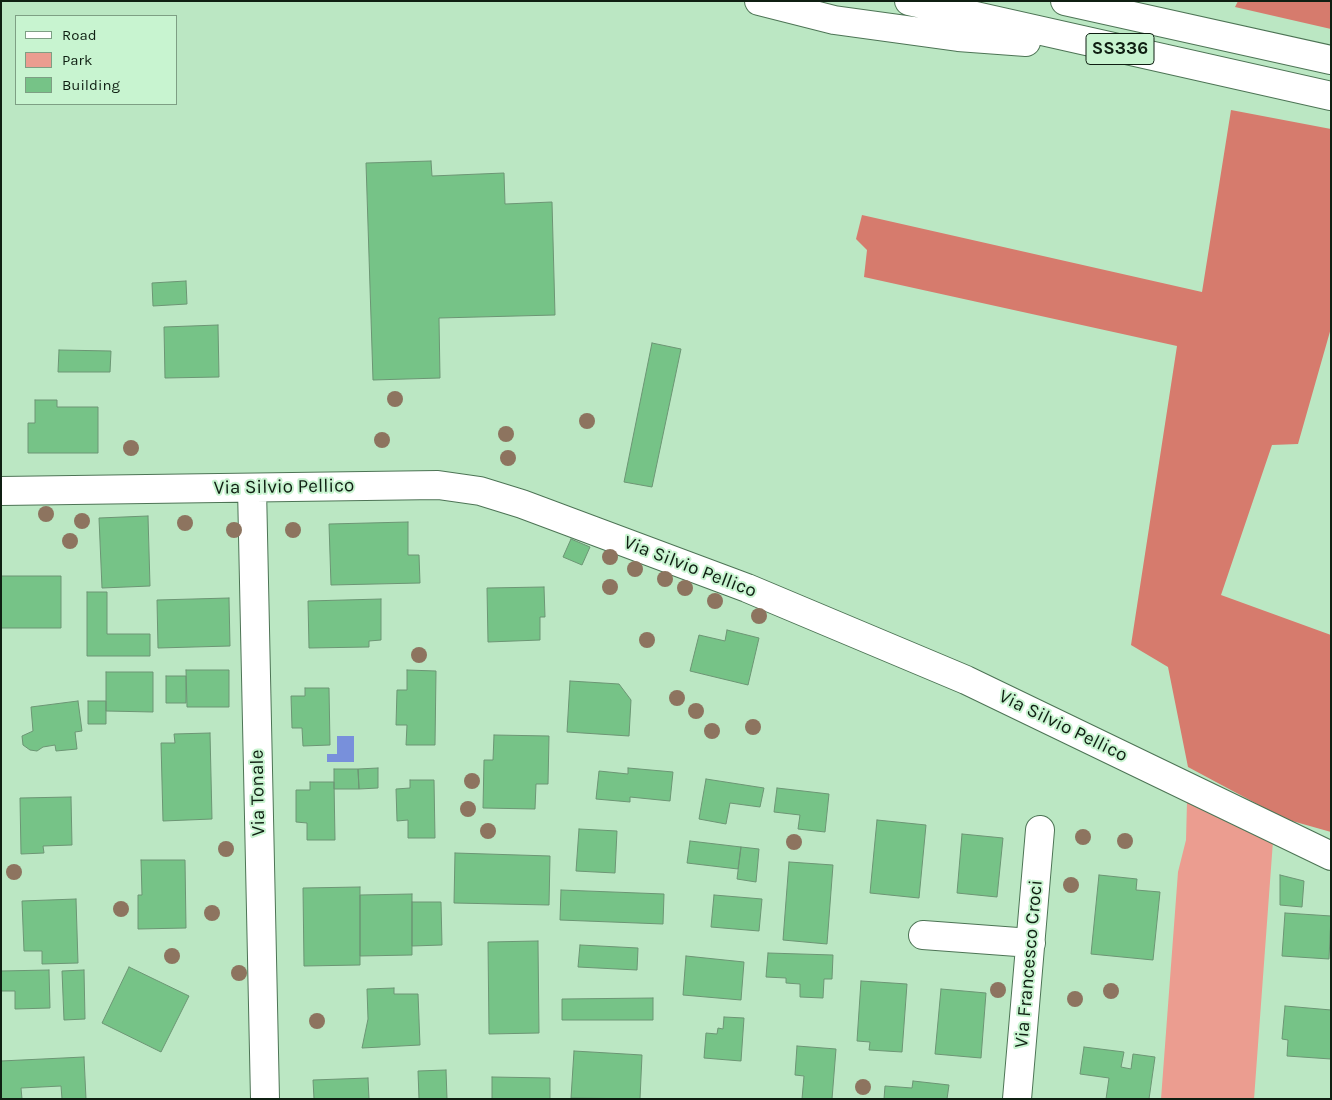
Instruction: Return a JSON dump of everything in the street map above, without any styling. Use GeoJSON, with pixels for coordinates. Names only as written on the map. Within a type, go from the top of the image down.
{"type":"FeatureCollection","features":[{"type":"Feature","properties":{"kind":"main road"},"geometry":{"type":"LineString","coordinates":[[759,1],[834,20],[958,37],[1121,50]]}},
{"type":"Feature","properties":{"kind":"main road","name":"SS336"},"geometry":{"type":"LineString","coordinates":[[909,1],[1331,96]]}},
{"type":"Feature","properties":{"kind":"main road","name":"SS336"},"geometry":{"type":"LineString","coordinates":[[1065,1],[1331,60]]}},
{"type":"Feature","properties":{"kind":"main road"},"geometry":{"type":"LineString","coordinates":[[1096,1],[1128,15]]}},
{"type":"Feature","properties":{"kind":"main road","name":"Via Silvio Pellico"},"geometry":{"type":"LineString","coordinates":[[1,492],[438,485],[480,491],[522,504],[747,588],[966,680],[1331,856]]}},
{"type":"Feature","properties":{"kind":"main road","name":"Via Tonale"},"geometry":{"type":"LineString","coordinates":[[252,488],[265,1099]]}},
{"type":"Feature","properties":{"kind":"main road","name":"Via Francesco Croci"},"geometry":{"type":"LineString","coordinates":[[1017,1099],[1040,830]]}},
{"type":"Feature","properties":{"kind":"main road"},"geometry":{"type":"LineString","coordinates":[[923,935],[1031,943]]}},
{"type":"Feature","properties":{"kind":"green space"},"geometry":{"type":"Polygon","coordinates":[[[1187,802],[1273,841],[1254,1099],[1161,1099],[1178,872],[1186,840],[1187,802]]]}},
{"type":"Feature","properties":{"kind":"shaded area"},"geometry":{"type":"Polygon","coordinates":[[[1238,1],[1331,1],[1331,29],[1235,7],[1238,1]]]}},
{"type":"Feature","properties":{"kind":"shaded area"},"geometry":{"type":"Polygon","coordinates":[[[1231,110],[1331,129],[1331,328],[1298,444],[1272,445],[1221,595],[1331,635],[1331,832],[1285,819],[1188,767],[1168,667],[1131,645],[1177,346],[864,277],[867,250],[856,239],[862,215],[1202,292],[1231,110]]]}},
{"type":"Feature","properties":{"kind":"water"},"geometry":{"type":"Polygon","coordinates":[[[337,736],[354,736],[354,762],[327,762],[327,754],[337,754],[337,736]]]}},
{"type":"Feature","properties":{"kind":"building"},"geometry":{"type":"Polygon","coordinates":[[[431,161],[432,176],[504,173],[505,204],[552,202],[555,315],[439,318],[440,378],[373,380],[366,163],[431,161]]]}},
{"type":"Feature","properties":{"kind":"building"},"geometry":{"type":"Polygon","coordinates":[[[186,281],[187,304],[153,306],[152,283],[186,281]]]}},
{"type":"Feature","properties":{"kind":"building"},"geometry":{"type":"Polygon","coordinates":[[[218,325],[219,377],[165,378],[164,327],[218,325]]]}},
{"type":"Feature","properties":{"kind":"building"},"geometry":{"type":"Polygon","coordinates":[[[652,343],[681,349],[652,487],[624,482],[652,343]]]}},
{"type":"Feature","properties":{"kind":"building"},"geometry":{"type":"Polygon","coordinates":[[[59,350],[111,351],[110,372],[58,372],[59,350]]]}},
{"type":"Feature","properties":{"kind":"building"},"geometry":{"type":"Polygon","coordinates":[[[35,400],[57,400],[57,407],[98,407],[98,453],[28,453],[28,423],[35,423],[35,400]]]}},
{"type":"Feature","properties":{"kind":"building"},"geometry":{"type":"Polygon","coordinates":[[[148,516],[150,586],[102,588],[99,518],[148,516]]]}},
{"type":"Feature","properties":{"kind":"building"},"geometry":{"type":"Polygon","coordinates":[[[408,522],[408,555],[419,555],[420,583],[331,585],[329,524],[408,522]]]}},
{"type":"Feature","properties":{"kind":"building"},"geometry":{"type":"Polygon","coordinates":[[[571,539],[590,547],[582,565],[563,557],[571,539]]]}},
{"type":"Feature","properties":{"kind":"building"},"geometry":{"type":"Polygon","coordinates":[[[1,576],[61,576],[61,628],[1,628],[1,576]]]}},
{"type":"Feature","properties":{"kind":"building"},"geometry":{"type":"Polygon","coordinates":[[[544,587],[545,617],[540,617],[540,640],[488,642],[487,588],[544,587]]]}},
{"type":"Feature","properties":{"kind":"building"},"geometry":{"type":"Polygon","coordinates":[[[87,592],[107,592],[107,634],[150,634],[150,656],[87,656],[87,592]]]}},
{"type":"Feature","properties":{"kind":"building"},"geometry":{"type":"Polygon","coordinates":[[[229,598],[230,646],[158,648],[157,600],[229,598]]]}},
{"type":"Feature","properties":{"kind":"building"},"geometry":{"type":"Polygon","coordinates":[[[381,599],[381,640],[369,641],[369,647],[309,648],[308,601],[381,599]]]}},
{"type":"Feature","properties":{"kind":"building"},"geometry":{"type":"Polygon","coordinates":[[[727,630],[759,638],[748,685],[690,671],[699,635],[725,641],[727,630]]]}},
{"type":"Feature","properties":{"kind":"building"},"geometry":{"type":"Polygon","coordinates":[[[186,670],[229,670],[229,707],[187,707],[186,670]]]}},
{"type":"Feature","properties":{"kind":"building"},"geometry":{"type":"Polygon","coordinates":[[[407,670],[436,671],[435,745],[406,745],[407,725],[396,725],[397,690],[407,690],[407,670]]]}},
{"type":"Feature","properties":{"kind":"building"},"geometry":{"type":"Polygon","coordinates":[[[106,672],[153,672],[153,712],[106,711],[106,672]]]}},
{"type":"Feature","properties":{"kind":"building"},"geometry":{"type":"Polygon","coordinates":[[[166,676],[186,676],[186,703],[166,703],[166,676]]]}},
{"type":"Feature","properties":{"kind":"building"},"geometry":{"type":"Polygon","coordinates":[[[570,681],[619,684],[631,700],[629,736],[567,732],[570,681]]]}},
{"type":"Feature","properties":{"kind":"building"},"geometry":{"type":"Polygon","coordinates":[[[305,688],[329,688],[330,745],[303,746],[302,728],[292,728],[291,696],[305,696],[305,688]]]}},
{"type":"Feature","properties":{"kind":"building"},"geometry":{"type":"Polygon","coordinates":[[[78,701],[82,731],[75,732],[77,749],[56,751],[55,745],[43,747],[37,751],[30,750],[23,745],[22,736],[33,731],[31,707],[78,701]]]}},
{"type":"Feature","properties":{"kind":"building"},"geometry":{"type":"Polygon","coordinates":[[[88,701],[106,701],[106,724],[88,724],[88,701]]]}},
{"type":"Feature","properties":{"kind":"building"},"geometry":{"type":"Polygon","coordinates":[[[210,733],[212,819],[163,821],[161,743],[175,743],[174,734],[210,733]]]}},
{"type":"Feature","properties":{"kind":"building"},"geometry":{"type":"Polygon","coordinates":[[[494,735],[549,736],[548,784],[536,784],[535,809],[483,808],[484,760],[493,760],[494,735]]]}},
{"type":"Feature","properties":{"kind":"building"},"geometry":{"type":"Polygon","coordinates":[[[378,768],[378,788],[359,789],[358,769],[378,768]]]}},
{"type":"Feature","properties":{"kind":"building"},"geometry":{"type":"Polygon","coordinates":[[[628,768],[673,772],[670,801],[630,797],[630,802],[596,799],[599,771],[628,774],[628,768]]]}},
{"type":"Feature","properties":{"kind":"building"},"geometry":{"type":"Polygon","coordinates":[[[334,769],[358,769],[359,789],[334,789],[334,769]]]}},
{"type":"Feature","properties":{"kind":"building"},"geometry":{"type":"Polygon","coordinates":[[[706,779],[764,788],[760,807],[730,803],[726,824],[699,819],[706,779]]]}},
{"type":"Feature","properties":{"kind":"building"},"geometry":{"type":"Polygon","coordinates":[[[410,780],[434,780],[435,838],[408,838],[408,820],[397,821],[396,789],[410,788],[410,780]]]}},
{"type":"Feature","properties":{"kind":"building"},"geometry":{"type":"Polygon","coordinates":[[[310,782],[334,782],[335,840],[307,840],[307,823],[296,822],[296,790],[310,790],[310,782]]]}},
{"type":"Feature","properties":{"kind":"building"},"geometry":{"type":"Polygon","coordinates":[[[777,788],[829,794],[825,832],[798,829],[800,815],[774,812],[777,788]]]}},
{"type":"Feature","properties":{"kind":"building"},"geometry":{"type":"Polygon","coordinates":[[[71,797],[72,845],[43,846],[44,853],[21,854],[20,798],[71,797]]]}},
{"type":"Feature","properties":{"kind":"building"},"geometry":{"type":"Polygon","coordinates":[[[877,820],[926,825],[919,898],[870,893],[877,820]]]}},
{"type":"Feature","properties":{"kind":"building"},"geometry":{"type":"Polygon","coordinates":[[[579,829],[617,831],[615,873],[576,871],[579,829]]]}},
{"type":"Feature","properties":{"kind":"building"},"geometry":{"type":"Polygon","coordinates":[[[962,834],[1003,838],[997,897],[957,893],[962,834]]]}},
{"type":"Feature","properties":{"kind":"building"},"geometry":{"type":"Polygon","coordinates":[[[690,841],[741,847],[738,869],[687,863],[690,841]]]}},
{"type":"Feature","properties":{"kind":"building"},"geometry":{"type":"Polygon","coordinates":[[[741,847],[759,849],[756,882],[737,879],[741,847]]]}},
{"type":"Feature","properties":{"kind":"building"},"geometry":{"type":"Polygon","coordinates":[[[455,853],[550,856],[549,905],[454,903],[455,853]]]}},
{"type":"Feature","properties":{"kind":"building"},"geometry":{"type":"Polygon","coordinates":[[[141,860],[185,860],[186,928],[138,929],[138,895],[142,895],[141,860]]]}},
{"type":"Feature","properties":{"kind":"building"},"geometry":{"type":"Polygon","coordinates":[[[789,862],[833,865],[827,944],[783,940],[789,862]]]}},
{"type":"Feature","properties":{"kind":"building"},"geometry":{"type":"Polygon","coordinates":[[[1099,875],[1137,879],[1136,890],[1160,892],[1153,960],[1091,954],[1099,875]]]}},
{"type":"Feature","properties":{"kind":"building"},"geometry":{"type":"Polygon","coordinates":[[[1280,875],[1304,881],[1302,907],[1280,905],[1280,875]]]}},
{"type":"Feature","properties":{"kind":"building"},"geometry":{"type":"Polygon","coordinates":[[[360,887],[360,965],[304,966],[303,888],[360,887]]]}},
{"type":"Feature","properties":{"kind":"building"},"geometry":{"type":"Polygon","coordinates":[[[561,890],[664,894],[663,924],[560,920],[561,890]]]}},
{"type":"Feature","properties":{"kind":"building"},"geometry":{"type":"Polygon","coordinates":[[[412,894],[412,955],[360,956],[360,895],[412,894]]]}},
{"type":"Feature","properties":{"kind":"building"},"geometry":{"type":"Polygon","coordinates":[[[714,895],[762,899],[759,931],[711,927],[714,895]]]}},
{"type":"Feature","properties":{"kind":"building"},"geometry":{"type":"Polygon","coordinates":[[[76,899],[78,963],[42,964],[42,951],[24,951],[22,901],[76,899]]]}},
{"type":"Feature","properties":{"kind":"building"},"geometry":{"type":"Polygon","coordinates":[[[412,902],[441,902],[442,945],[412,946],[412,902]]]}},
{"type":"Feature","properties":{"kind":"building"},"geometry":{"type":"Polygon","coordinates":[[[1285,913],[1331,916],[1329,959],[1282,956],[1285,913]]]}},
{"type":"Feature","properties":{"kind":"building"},"geometry":{"type":"Polygon","coordinates":[[[538,941],[539,1033],[489,1034],[488,942],[538,941]]]}},
{"type":"Feature","properties":{"kind":"building"},"geometry":{"type":"Polygon","coordinates":[[[580,945],[638,948],[637,970],[578,967],[580,945]]]}},
{"type":"Feature","properties":{"kind":"building"},"geometry":{"type":"Polygon","coordinates":[[[768,953],[833,955],[832,979],[824,979],[823,998],[800,997],[800,984],[786,983],[786,978],[766,977],[768,953]]]}},
{"type":"Feature","properties":{"kind":"building"},"geometry":{"type":"Polygon","coordinates":[[[686,956],[744,962],[741,1000],[683,995],[686,956]]]}},
{"type":"Feature","properties":{"kind":"building"},"geometry":{"type":"Polygon","coordinates":[[[129,967],[189,996],[161,1052],[102,1023],[129,967]]]}},
{"type":"Feature","properties":{"kind":"building"},"geometry":{"type":"Polygon","coordinates":[[[49,970],[50,1008],[15,1009],[15,991],[1,991],[1,971],[49,970]]]}},
{"type":"Feature","properties":{"kind":"building"},"geometry":{"type":"Polygon","coordinates":[[[84,970],[85,1019],[64,1020],[62,971],[84,970]]]}},
{"type":"Feature","properties":{"kind":"building"},"geometry":{"type":"Polygon","coordinates":[[[861,981],[907,984],[902,1052],[869,1050],[870,1042],[857,1041],[861,981]]]}},
{"type":"Feature","properties":{"kind":"building"},"geometry":{"type":"Polygon","coordinates":[[[394,988],[394,994],[418,994],[420,1045],[362,1048],[368,1019],[367,989],[394,988]]]}},
{"type":"Feature","properties":{"kind":"building"},"geometry":{"type":"Polygon","coordinates":[[[941,989],[986,993],[981,1058],[935,1054],[941,989]]]}},
{"type":"Feature","properties":{"kind":"building"},"geometry":{"type":"Polygon","coordinates":[[[653,998],[653,1020],[562,1020],[562,999],[653,998]]]}},
{"type":"Feature","properties":{"kind":"building"},"geometry":{"type":"Polygon","coordinates":[[[1285,1006],[1331,1010],[1331,1059],[1287,1056],[1288,1040],[1282,1039],[1285,1006]]]}},
{"type":"Feature","properties":{"kind":"building"},"geometry":{"type":"Polygon","coordinates":[[[724,1017],[744,1018],[741,1061],[704,1058],[706,1033],[717,1034],[718,1028],[723,1029],[724,1017]]]}},
{"type":"Feature","properties":{"kind":"building"},"geometry":{"type":"Polygon","coordinates":[[[797,1046],[836,1049],[832,1099],[802,1099],[804,1076],[795,1075],[797,1046]]]}},
{"type":"Feature","properties":{"kind":"building"},"geometry":{"type":"Polygon","coordinates":[[[1084,1047],[1124,1052],[1121,1067],[1131,1069],[1133,1054],[1155,1057],[1149,1099],[1106,1099],[1109,1078],[1080,1074],[1084,1047]]]}},
{"type":"Feature","properties":{"kind":"building"},"geometry":{"type":"Polygon","coordinates":[[[574,1051],[642,1055],[640,1099],[571,1098],[574,1051]]]}},
{"type":"Feature","properties":{"kind":"building"},"geometry":{"type":"Polygon","coordinates":[[[84,1057],[86,1099],[62,1099],[61,1086],[21,1088],[22,1099],[1,1099],[1,1061],[84,1057]]]}},
{"type":"Feature","properties":{"kind":"building"},"geometry":{"type":"Polygon","coordinates":[[[446,1070],[447,1099],[419,1099],[418,1071],[446,1070]]]}},
{"type":"Feature","properties":{"kind":"building"},"geometry":{"type":"Polygon","coordinates":[[[492,1077],[550,1078],[550,1099],[492,1099],[492,1077]]]}},
{"type":"Feature","properties":{"kind":"building"},"geometry":{"type":"Polygon","coordinates":[[[368,1078],[369,1099],[314,1099],[313,1080],[368,1078]]]}},
{"type":"Feature","properties":{"kind":"building"},"geometry":{"type":"Polygon","coordinates":[[[913,1081],[949,1085],[947,1099],[884,1099],[885,1086],[912,1088],[913,1081]]]}}]}
